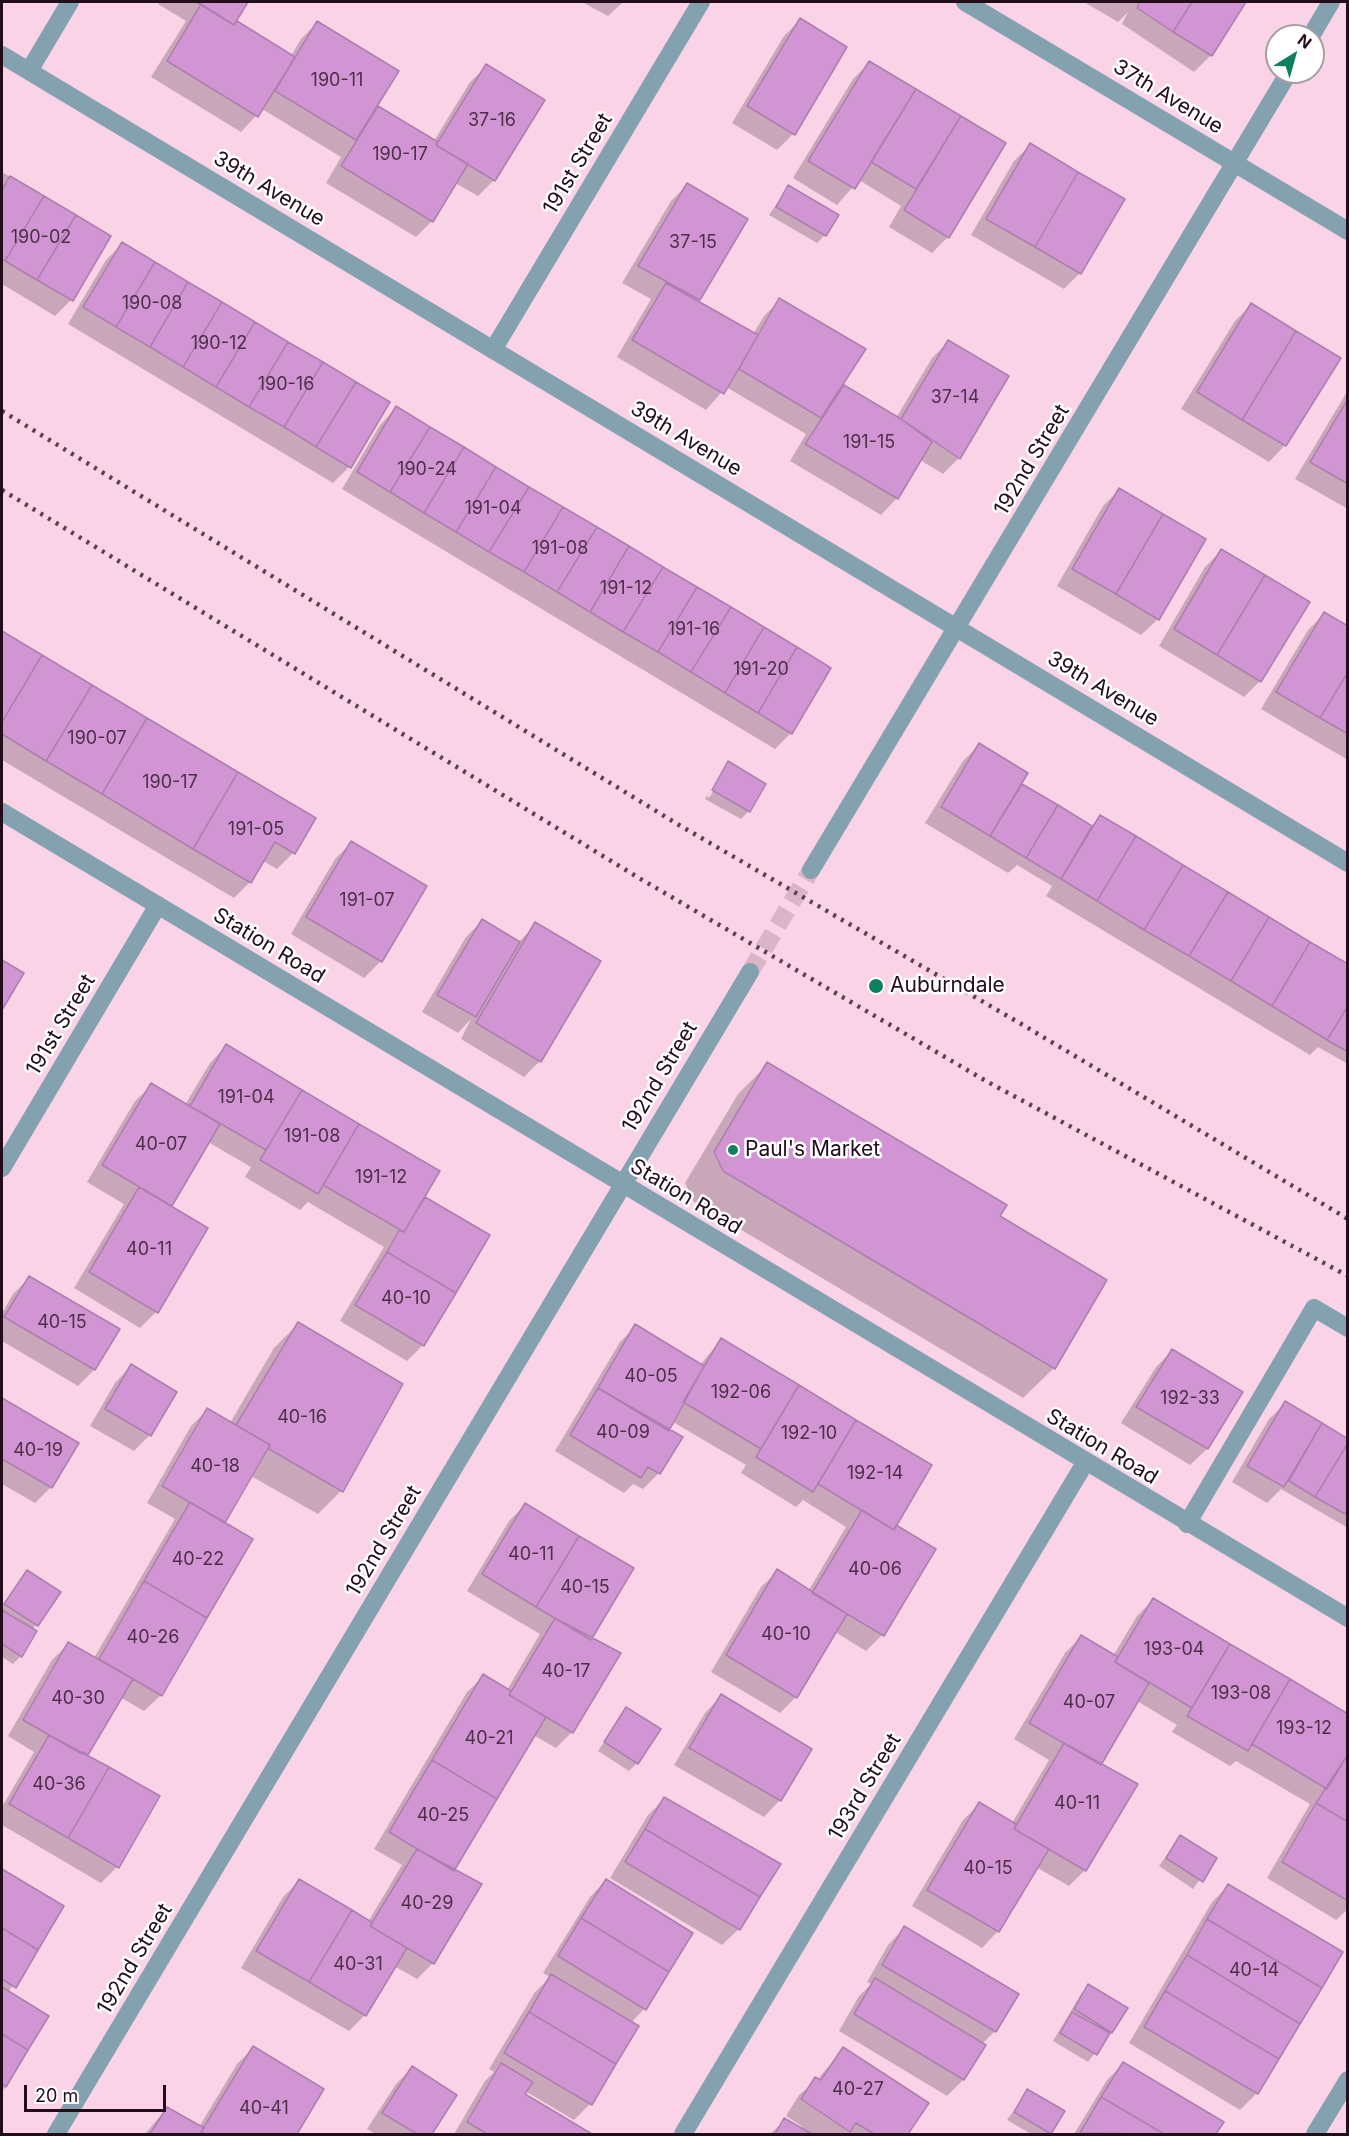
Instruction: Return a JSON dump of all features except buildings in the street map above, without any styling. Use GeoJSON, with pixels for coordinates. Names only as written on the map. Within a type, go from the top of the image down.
{"type":"FeatureCollection","features":[{"type":"Feature","properties":{"kind":"street"},"geometry":{"type":"LineString","coordinates":[[29,71],[70,2]]}},
{"type":"Feature","properties":{"kind":"street","name":"191st Street"},"geometry":{"type":"LineString","coordinates":[[493,350],[701,2]]}},
{"type":"Feature","properties":{"kind":"street","name":"37th Avenue"},"geometry":{"type":"LineString","coordinates":[[965,2],[1347,231]]}},
{"type":"Feature","properties":{"kind":"street"},"geometry":{"type":"LineString","coordinates":[[1318,24],[1331,2]]}},
{"type":"Feature","properties":{"kind":"street","name":"39th Avenue"},"geometry":{"type":"LineString","coordinates":[[2,55],[1347,863]]}},
{"type":"Feature","properties":{"kind":"street","name":"192nd Street"},"geometry":{"type":"LineString","coordinates":[[811,870],[1282,84]]}},
{"type":"Feature","properties":{"kind":"street","name":"Station Road"},"geometry":{"type":"LineString","coordinates":[[2,812],[1347,1618]]}},
{"type":"Feature","properties":{"kind":"street","name":"191st Street"},"geometry":{"type":"LineString","coordinates":[[2,1168],[158,905]]}},
{"type":"Feature","properties":{"kind":"street","name":"192nd Street"},"geometry":{"type":"LineString","coordinates":[[56,2134],[750,972]]}},
{"type":"Feature","properties":{"kind":"street"},"geometry":{"type":"LineString","coordinates":[[1187,1524],[1314,1308],[1347,1328]]}},
{"type":"Feature","properties":{"kind":"street","name":"193rd Street"},"geometry":{"type":"LineString","coordinates":[[683,2134],[1085,1463]]}},
{"type":"Feature","properties":{"kind":"street"},"geometry":{"type":"LineString","coordinates":[[1315,2134],[1347,2080]]}},
{"type":"Feature","properties":{"kind":"tunnel"},"geometry":{"type":"LineString","coordinates":[[750,972],[811,870]]}},
{"type":"Feature","properties":{"kind":"railway"},"geometry":{"type":"LineString","coordinates":[[2,411],[679,825],[1023,1025],[1348,1219]]}},
{"type":"Feature","properties":{"kind":"railway"},"geometry":{"type":"LineString","coordinates":[[2,490],[639,878],[986,1081],[1348,1276]]}},
{"type":"Feature","properties":{"kind":"place","name":"Auburndale"},"geometry":{"type":"Point","coordinates":[876,986]}},
{"type":"Feature","properties":{"kind":"place","name":"Paul's Market"},"geometry":{"type":"Point","coordinates":[733,1150]}}]}
